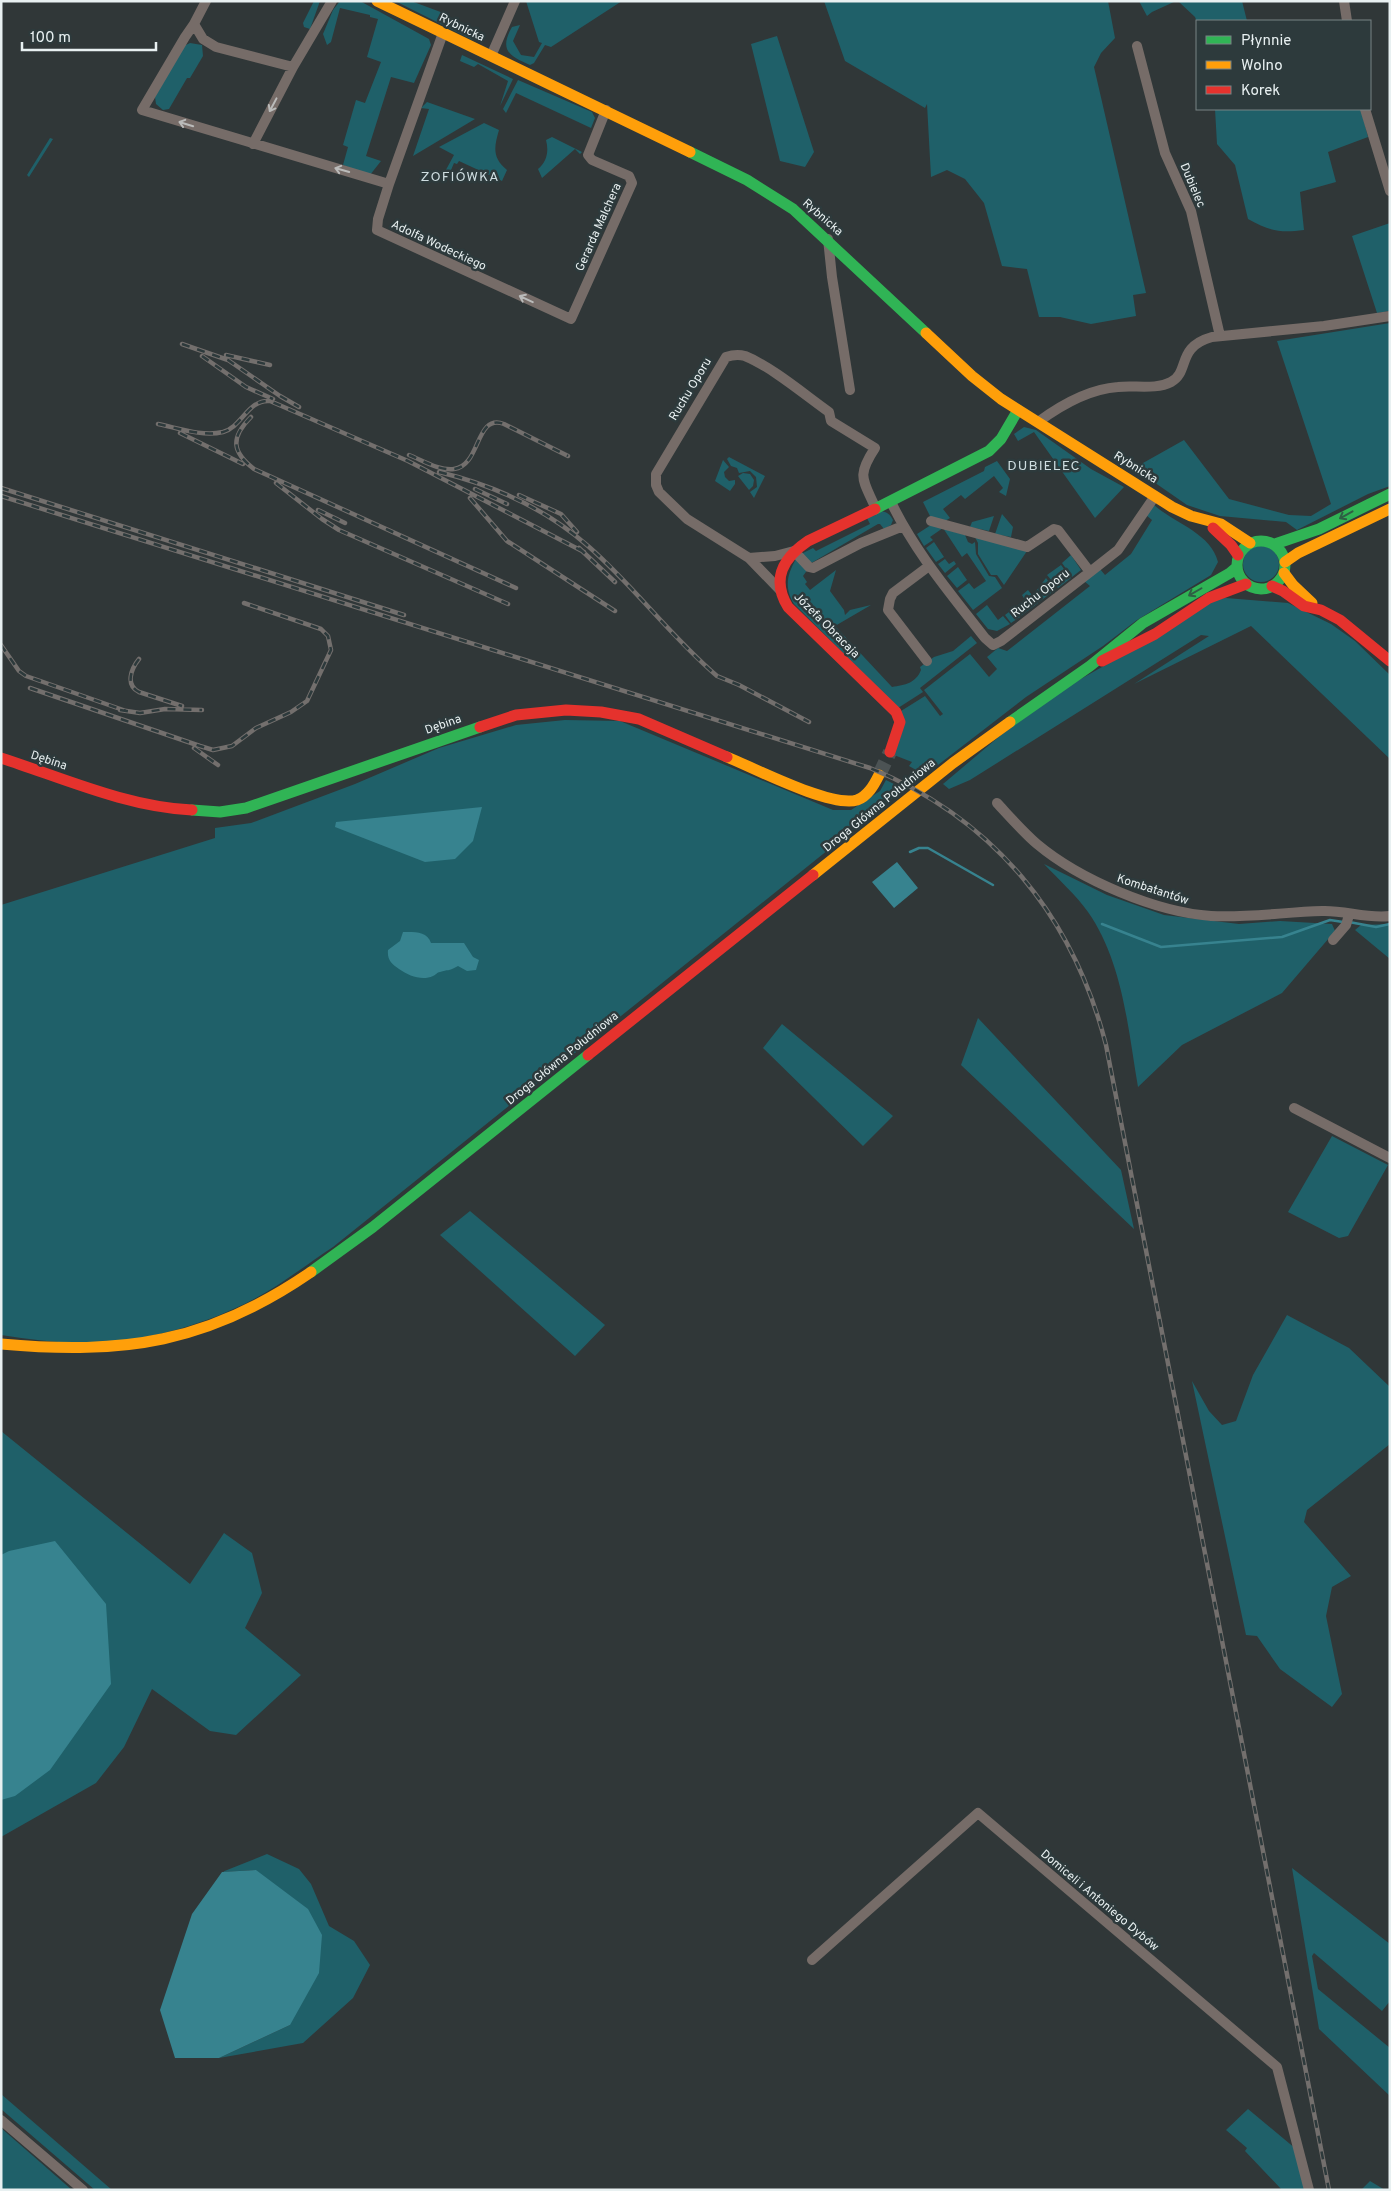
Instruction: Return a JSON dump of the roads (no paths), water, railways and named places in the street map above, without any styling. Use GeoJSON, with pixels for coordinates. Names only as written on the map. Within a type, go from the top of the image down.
{"type":"FeatureCollection","features":[{"type":"Feature","properties":{"kind":"street"},"geometry":{"type":"LineString","coordinates":[[206,1],[142,110],[389,184]]}},
{"type":"Feature","properties":{"kind":"street"},"geometry":{"type":"LineString","coordinates":[[252,144],[293,67],[332,1]]}},
{"type":"Feature","properties":{"kind":"street","name":"Rybnicka"},"geometry":{"type":"LineString","coordinates":[[377,1],[606,110],[747,180],[792,209],[828,239],[972,376],[1018,410],[1178,510],[1206,521],[1221,524],[1250,543]]}},
{"type":"Feature","properties":{"kind":"street"},"geometry":{"type":"LineString","coordinates":[[491,56],[515,1]]}},
{"type":"Feature","properties":{"kind":"street"},"geometry":{"type":"LineString","coordinates":[[1344,1],[1348,20]]}},
{"type":"Feature","properties":{"kind":"street"},"geometry":{"type":"LineString","coordinates":[[194,24],[203,39],[216,47],[293,67]]}},
{"type":"Feature","properties":{"kind":"street","name":"Adolfa Wodeckiego"},"geometry":{"type":"LineString","coordinates":[[442,33],[389,184],[378,219],[377,230],[571,319]]}},
{"type":"Feature","properties":{"kind":"street","name":"Dubielec"},"geometry":{"type":"LineString","coordinates":[[1136,46],[1166,153],[1191,211],[1220,336]]}},
{"type":"Feature","properties":{"kind":"street","name":"Gerarda Malchera"},"geometry":{"type":"LineString","coordinates":[[571,319],[632,183],[629,176],[592,160],[588,154],[606,110]]}},
{"type":"Feature","properties":{"kind":"street"},"geometry":{"type":"LineString","coordinates":[[1365,110],[1390,191]]}},
{"type":"Feature","properties":{"kind":"street"},"geometry":{"type":"LineString","coordinates":[[828,239],[832,278],[850,390]]}},
{"type":"Feature","properties":{"kind":"street"},"geometry":{"type":"LineString","coordinates":[[1038,422],[1062,406],[1099,390],[1170,383],[1177,378],[1187,352],[1201,340],[1220,336],[1324,326],[1390,316]]}},
{"type":"Feature","properties":{"kind":"street","name":"Ruchu Oporu"},"geometry":{"type":"LineString","coordinates":[[780,590],[749,558],[689,520],[659,492],[656,485],[656,474],[726,357],[734,354],[744,356],[770,371],[829,412],[831,421],[875,448],[863,466],[862,476],[876,509]]}},
{"type":"Feature","properties":{"kind":"street"},"geometry":{"type":"LineString","coordinates":[[890,502],[989,451],[1001,439],[1018,410]]}},
{"type":"Feature","properties":{"kind":"street"},"geometry":{"type":"LineString","coordinates":[[1275,544],[1309,535],[1354,510],[1390,494]]}},
{"type":"Feature","properties":{"kind":"street","name":"Ruchu Oporu"},"geometry":{"type":"LineString","coordinates":[[890,502],[902,526],[929,566],[984,638],[993,645],[1001,641],[1118,550],[1155,496]]}},
{"type":"Feature","properties":{"kind":"street","name":"Józefa Obracaja"},"geometry":{"type":"LineString","coordinates":[[890,502],[808,541],[794,551],[786,561],[781,576],[780,590],[781,598],[788,607],[896,712],[900,722],[890,752]]}},
{"type":"Feature","properties":{"kind":"street"},"geometry":{"type":"LineString","coordinates":[[1284,567],[1298,553],[1390,509]]}},
{"type":"Feature","properties":{"kind":"street","name":"Rybnicka"},"geometry":{"type":"LineString","coordinates":[[1206,521],[1231,545],[1238,561]]}},
{"type":"Feature","properties":{"kind":"street","name":"Ruchu Oporu"},"geometry":{"type":"LineString","coordinates":[[931,522],[1026,547],[1054,529],[1058,530],[1090,572]]}},
{"type":"Feature","properties":{"kind":"street"},"geometry":{"type":"LineString","coordinates":[[749,558],[775,556],[794,551],[809,568],[813,568],[862,543],[902,526]]}},
{"type":"Feature","properties":{"kind":"street"},"geometry":{"type":"LineString","coordinates":[[1262,540],[1275,544],[1282,552],[1284,567],[1280,580],[1272,586],[1260,589],[1246,584],[1239,575],[1238,561],[1250,543],[1262,540]]}},
{"type":"Feature","properties":{"kind":"street","name":"Droga Główna Południowa"},"geometry":{"type":"LineString","coordinates":[[1,1344],[45,1349],[94,1349],[143,1344],[222,1322],[255,1307],[295,1284],[373,1227],[953,763],[1090,666],[1143,623],[1230,572],[1238,561]]}},
{"type":"Feature","properties":{"kind":"street"},"geometry":{"type":"LineString","coordinates":[[927,660],[888,610],[893,593],[929,566]]}},
{"type":"Feature","properties":{"kind":"street"},"geometry":{"type":"LineString","coordinates":[[1284,567],[1302,595],[1320,610],[1349,626],[1390,661]]}},
{"type":"Feature","properties":{"kind":"street","name":"Droga Główna Południowa"},"geometry":{"type":"LineString","coordinates":[[1090,666],[1155,634],[1209,598],[1246,584]]}},
{"type":"Feature","properties":{"kind":"street"},"geometry":{"type":"LineString","coordinates":[[1272,586],[1283,591],[1304,606],[1320,610]]}},
{"type":"Feature","properties":{"kind":"street","name":"Dębina"},"geometry":{"type":"LineString","coordinates":[[1,758],[120,797],[167,809],[220,812],[246,808],[295,792],[516,715],[566,710],[601,712],[639,719],[822,797],[843,803],[852,802],[868,794],[879,775]]}},
{"type":"Feature","properties":{"kind":"street","name":"Kombatantów"},"geometry":{"type":"LineString","coordinates":[[997,803],[1029,838],[1049,853],[1106,886],[1178,912],[1212,916],[1243,916],[1325,911],[1348,919],[1390,916]]}},
{"type":"Feature","properties":{"kind":"street"},"geometry":{"type":"LineString","coordinates":[[1333,940],[1348,919]]}},
{"type":"Feature","properties":{"kind":"street"},"geometry":{"type":"LineString","coordinates":[[1294,1108],[1390,1158]]}},
{"type":"Feature","properties":{"kind":"street","name":"Domiceli i Antoniego Dybów"},"geometry":{"type":"LineString","coordinates":[[812,1960],[978,1813],[1277,2067],[1310,2190]]}},
{"type":"Feature","properties":{"kind":"street"},"geometry":{"type":"LineString","coordinates":[[1,2120],[83,2190]]}},
{"type":"Feature","properties":{"kind":"waterway"},"geometry":{"type":"LineString","coordinates":[[910,852],[919,848],[928,848],[993,885]]}},
{"type":"Feature","properties":{"kind":"waterway"},"geometry":{"type":"LineString","coordinates":[[1102,924],[1161,947],[1282,937],[1330,920],[1343,922]]}},
{"type":"Feature","properties":{"kind":"waterway"},"geometry":{"type":"LineString","coordinates":[[1349,922],[1376,927],[1390,924]]}},
{"type":"Feature","properties":{"kind":"tunnel"},"geometry":{"type":"LineString","coordinates":[[879,775],[890,752]]}},
{"type":"Feature","properties":{"kind":"railway"},"geometry":{"type":"LineString","coordinates":[[182,344],[228,360],[299,407]]}},
{"type":"Feature","properties":{"kind":"railway"},"geometry":{"type":"LineString","coordinates":[[226,355],[270,365]]}},
{"type":"Feature","properties":{"kind":"railway"},"geometry":{"type":"LineString","coordinates":[[202,356],[246,387],[273,399]]}},
{"type":"Feature","properties":{"kind":"railway"},"geometry":{"type":"LineString","coordinates":[[158,424],[198,433],[223,432],[235,425],[256,404],[270,401],[408,461],[584,552]]}},
{"type":"Feature","properties":{"kind":"railway"},"geometry":{"type":"LineString","coordinates":[[251,417],[240,432],[236,444],[241,457],[254,469],[516,588]]}},
{"type":"Feature","properties":{"kind":"railway"},"geometry":{"type":"LineString","coordinates":[[409,455],[442,468],[454,469],[463,466],[488,426],[495,423],[504,424],[568,456]]}},
{"type":"Feature","properties":{"kind":"railway"},"geometry":{"type":"LineString","coordinates":[[180,433],[243,464]]}},
{"type":"Feature","properties":{"kind":"railway"},"geometry":{"type":"LineString","coordinates":[[439,472],[499,491],[555,521],[605,561],[683,644],[717,676],[739,685],[809,722]]}},
{"type":"Feature","properties":{"kind":"railway"},"geometry":{"type":"LineString","coordinates":[[276,483],[339,530],[508,604]]}},
{"type":"Feature","properties":{"kind":"railway"},"geometry":{"type":"LineString","coordinates":[[1,488],[404,615]]}},
{"type":"Feature","properties":{"kind":"railway"},"geometry":{"type":"LineString","coordinates":[[475,489],[507,504]]}},
{"type":"Feature","properties":{"kind":"railway"},"geometry":{"type":"LineString","coordinates":[[519,495],[561,514],[577,532]]}},
{"type":"Feature","properties":{"kind":"railway"},"geometry":{"type":"LineString","coordinates":[[1,496],[870,768],[914,789],[955,815],[990,844],[1022,877],[1050,914],[1073,954],[1091,998],[1106,1045],[1329,2190]]}},
{"type":"Feature","properties":{"kind":"railway"},"geometry":{"type":"LineString","coordinates":[[470,498],[507,541],[615,611]]}},
{"type":"Feature","properties":{"kind":"railway"},"geometry":{"type":"LineString","coordinates":[[318,510],[345,523]]}},
{"type":"Feature","properties":{"kind":"railway"},"geometry":{"type":"LineString","coordinates":[[579,548],[615,582]]}},
{"type":"Feature","properties":{"kind":"railway"},"geometry":{"type":"LineString","coordinates":[[30,688],[213,750],[232,746],[256,728],[291,712],[307,701],[331,650],[328,636],[321,629],[244,603]]}},
{"type":"Feature","properties":{"kind":"railway"},"geometry":{"type":"LineString","coordinates":[[1,645],[19,671],[26,676],[126,711]]}},
{"type":"Feature","properties":{"kind":"railway"},"geometry":{"type":"LineString","coordinates":[[139,659],[131,677],[132,685],[135,689],[182,706]]}},
{"type":"Feature","properties":{"kind":"railway"},"geometry":{"type":"LineString","coordinates":[[120,710],[140,713],[165,709],[202,710]]}},
{"type":"Feature","properties":{"kind":"railway"},"geometry":{"type":"LineString","coordinates":[[194,748],[218,765]]}},
{"type":"Feature","properties":{"kind":"district","name":"ZOFIÓWKA"},"geometry":{"type":"Point","coordinates":[460,176]}},
{"type":"Feature","properties":{"kind":"district","name":"DUBIELEC"},"geometry":{"type":"Point","coordinates":[1044,465]}}]}
